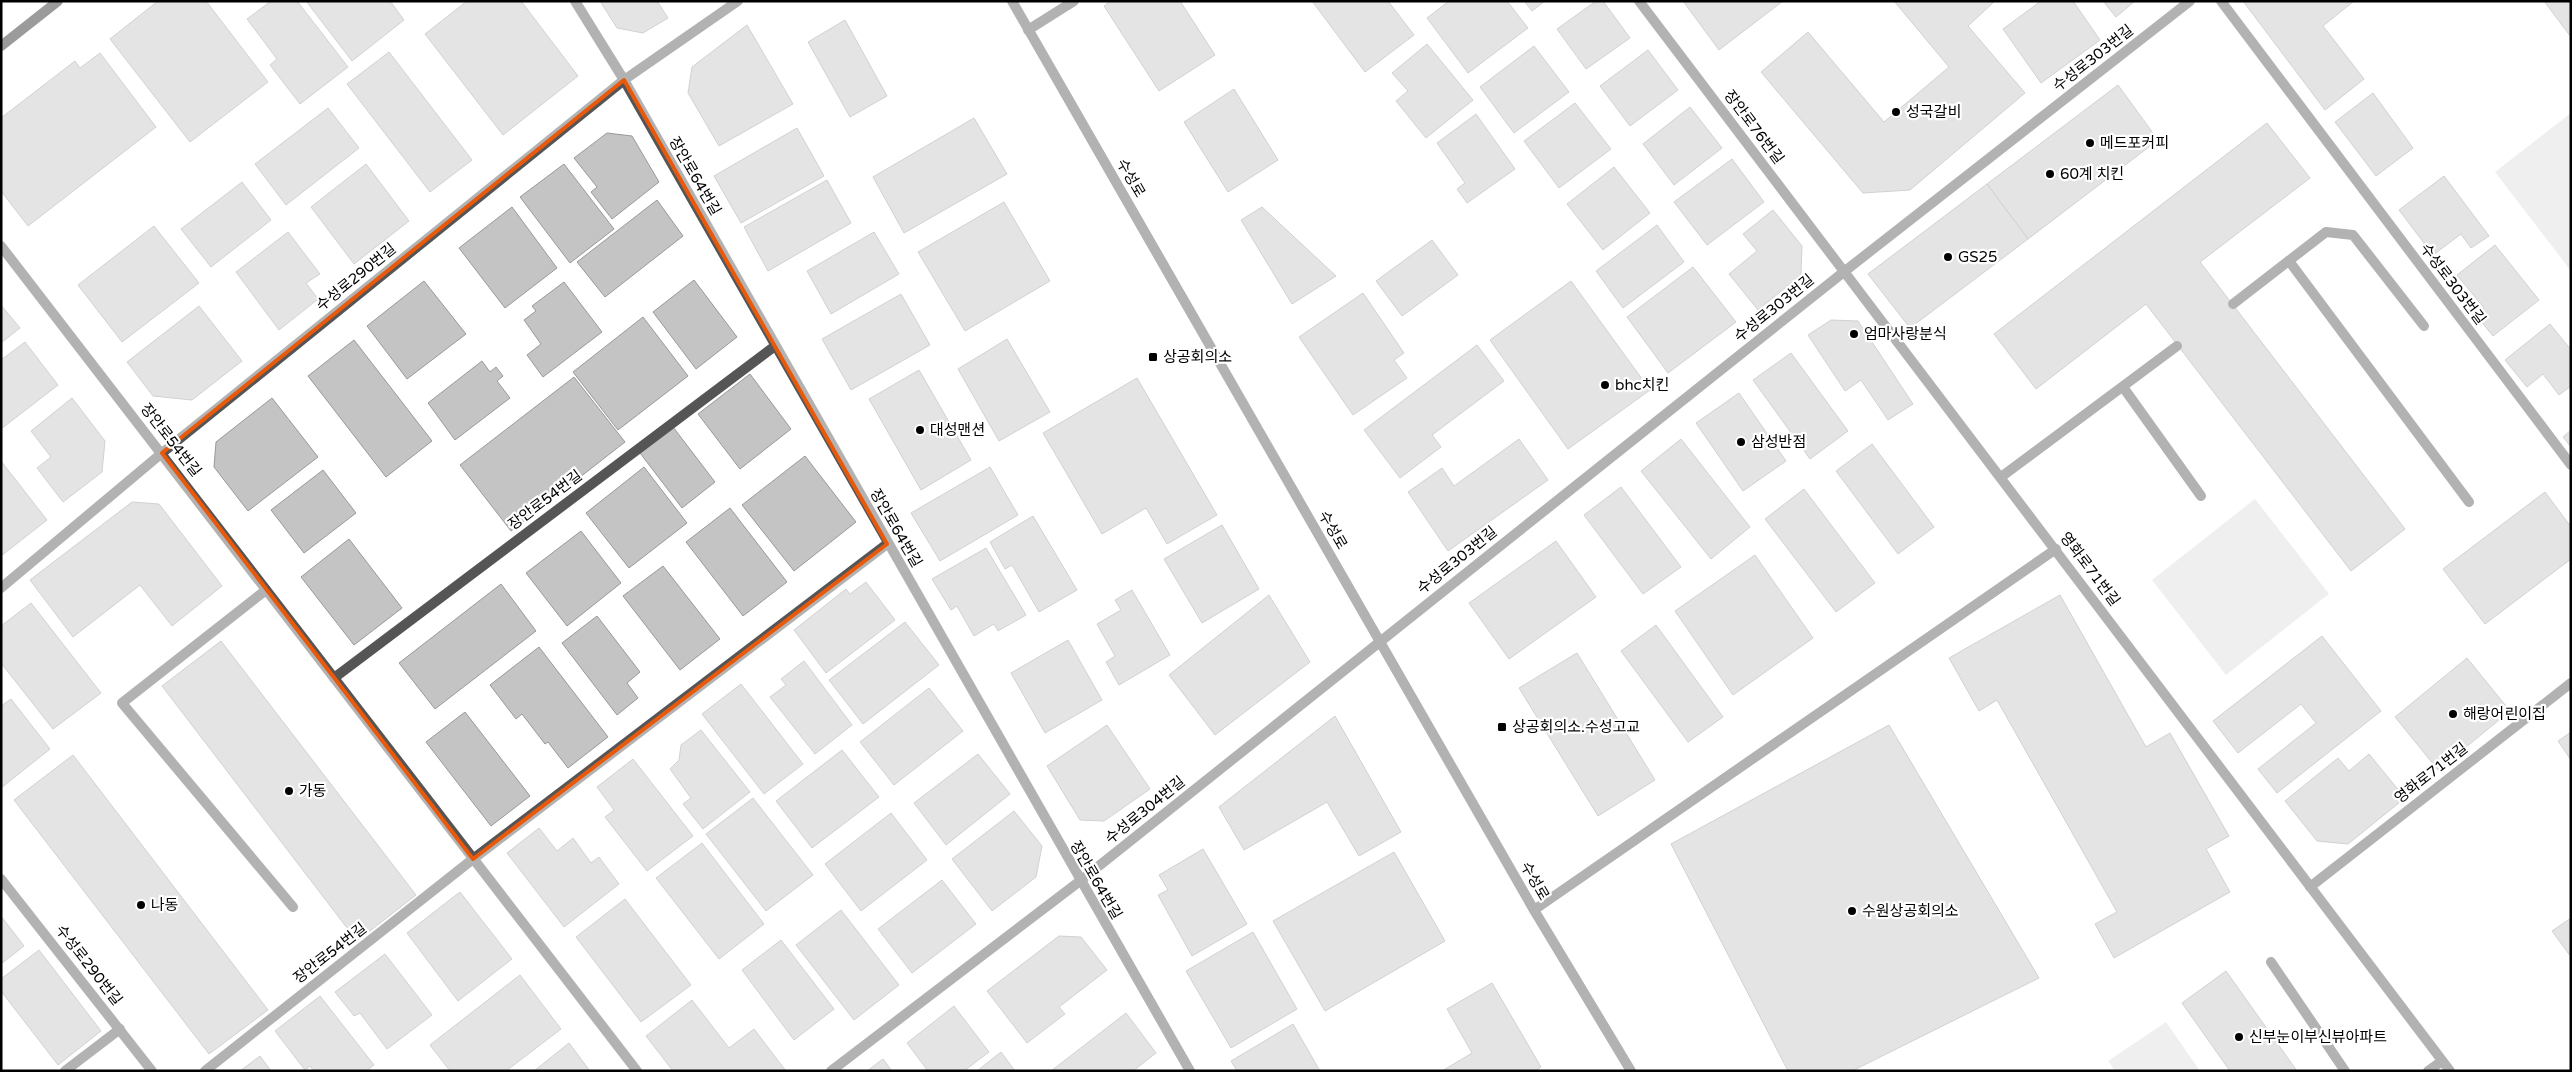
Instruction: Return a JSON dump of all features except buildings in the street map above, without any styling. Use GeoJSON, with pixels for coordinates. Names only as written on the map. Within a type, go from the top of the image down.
{"type":"FeatureCollection","features":[{"type":"Feature","properties":{"kind":"main road"},"geometry":{"type":"LineString","coordinates":[[1,46],[58,1]]}},
{"type":"Feature","properties":{"kind":"street","name":"장안로64번길"},"geometry":{"type":"LineString","coordinates":[[575,1],[624,80],[1080,882],[1190,1071]]}},
{"type":"Feature","properties":{"kind":"street","name":"수성로290번길"},"geometry":{"type":"LineString","coordinates":[[1,588],[162,453],[624,80],[738,1]]}},
{"type":"Feature","properties":{"kind":"street","name":"수성로"},"geometry":{"type":"LineString","coordinates":[[1012,1],[1534,910],[1631,1071]]}},
{"type":"Feature","properties":{"kind":"street"},"geometry":{"type":"LineString","coordinates":[[1028,30],[1074,1]]}},
{"type":"Feature","properties":{"kind":"street","name":"장안로76번길"},"geometry":{"type":"LineString","coordinates":[[1639,1],[1844,271]]}},
{"type":"Feature","properties":{"kind":"street","name":"수성로303번길"},"geometry":{"type":"LineString","coordinates":[[1379,641],[1844,271],[2190,1]]}},
{"type":"Feature","properties":{"kind":"street","name":"수성로303번길"},"geometry":{"type":"LineString","coordinates":[[2222,1],[2571,466]]}},
{"type":"Feature","properties":{"kind":"street"},"geometry":{"type":"LineString","coordinates":[[2233,304],[2326,232],[2353,235],[2424,326]]}},
{"type":"Feature","properties":{"kind":"street","name":"장안로54번길"},"geometry":{"type":"LineString","coordinates":[[1,246],[637,1071]]}},
{"type":"Feature","properties":{"kind":"street"},"geometry":{"type":"LineString","coordinates":[[2289,261],[2469,502]]}},
{"type":"Feature","properties":{"kind":"street","name":"영화로71번길"},"geometry":{"type":"LineString","coordinates":[[1844,271],[2450,1071]]}},
{"type":"Feature","properties":{"kind":"street","name":"장안로54번길"},"geometry":{"type":"LineString","coordinates":[[334,678],[775,346]]}},
{"type":"Feature","properties":{"kind":"street"},"geometry":{"type":"LineString","coordinates":[[2001,477],[2177,346]]}},
{"type":"Feature","properties":{"kind":"street"},"geometry":{"type":"LineString","coordinates":[[2123,387],[2201,496]]}},
{"type":"Feature","properties":{"kind":"street","name":"장안로54번길"},"geometry":{"type":"LineString","coordinates":[[205,1071],[473,859],[887,544]]}},
{"type":"Feature","properties":{"kind":"street"},"geometry":{"type":"LineString","coordinates":[[1534,910],[2056,549]]}},
{"type":"Feature","properties":{"kind":"street"},"geometry":{"type":"LineString","coordinates":[[266,590],[122,704],[293,907]]}},
{"type":"Feature","properties":{"kind":"street","name":"수성로304번길"},"geometry":{"type":"LineString","coordinates":[[831,1071],[1080,882],[1379,641]]}},
{"type":"Feature","properties":{"kind":"street","name":"영화로71번길"},"geometry":{"type":"LineString","coordinates":[[2310,887],[2571,683]]}},
{"type":"Feature","properties":{"kind":"street","name":"수성로290번길"},"geometry":{"type":"LineString","coordinates":[[1,879],[152,1071]]}},
{"type":"Feature","properties":{"kind":"street"},"geometry":{"type":"LineString","coordinates":[[2271,962],[2345,1071]]}},
{"type":"Feature","properties":{"kind":"street"},"geometry":{"type":"LineString","coordinates":[[65,1071],[120,1029]]}},
{"type":"Feature","properties":{"kind":"street"},"geometry":{"type":"LineString","coordinates":[[2428,1071],[2442,1061]]}},
{"type":"Feature","properties":{"kind":"highlighted area"},"geometry":{"type":"Polygon","coordinates":[[[624,80],[887,544],[473,859],[162,453],[624,80]]]}},
{"type":"Feature","properties":{"kind":"shaded area"},"geometry":{"type":"Polygon","coordinates":[[[2571,113],[2571,271],[2495,172],[2571,113]]]}},
{"type":"Feature","properties":{"kind":"shaded area"},"geometry":{"type":"Polygon","coordinates":[[[2255,499],[2329,594],[2226,675],[2152,580],[2255,499]]]}},
{"type":"Feature","properties":{"kind":"shaded area"},"geometry":{"type":"Polygon","coordinates":[[[2166,1022],[2200,1071],[2115,1071],[2108,1061],[2166,1022]]]}},
{"type":"Feature","properties":{"kind":"place","name":"성국갈비"},"geometry":{"type":"Point","coordinates":[1896,112]}},
{"type":"Feature","properties":{"kind":"place","name":"메드포커피"},"geometry":{"type":"Point","coordinates":[2090,143]}},
{"type":"Feature","properties":{"kind":"place","name":"60계 치킨"},"geometry":{"type":"Point","coordinates":[2050,174]}},
{"type":"Feature","properties":{"kind":"place","name":"GS25"},"geometry":{"type":"Point","coordinates":[1948,257]}},
{"type":"Feature","properties":{"kind":"place","name":"엄마사랑분식"},"geometry":{"type":"Point","coordinates":[1854,334]}},
{"type":"Feature","properties":{"kind":"place","name":"상공회의소"},"geometry":{"type":"Point","coordinates":[1153,357]}},
{"type":"Feature","properties":{"kind":"place","name":"bhc치킨"},"geometry":{"type":"Point","coordinates":[1605,385]}},
{"type":"Feature","properties":{"kind":"place","name":"대성맨션"},"geometry":{"type":"Point","coordinates":[920,430]}},
{"type":"Feature","properties":{"kind":"place","name":"삼성반점"},"geometry":{"type":"Point","coordinates":[1741,442]}},
{"type":"Feature","properties":{"kind":"place","name":"해랑어린이집"},"geometry":{"type":"Point","coordinates":[2453,714]}},
{"type":"Feature","properties":{"kind":"place","name":"상공회의소.수성고교"},"geometry":{"type":"Point","coordinates":[1502,727]}},
{"type":"Feature","properties":{"kind":"place","name":"가동"},"geometry":{"type":"Point","coordinates":[289,791]}},
{"type":"Feature","properties":{"kind":"place","name":"나동"},"geometry":{"type":"Point","coordinates":[141,905]}},
{"type":"Feature","properties":{"kind":"place","name":"수원상공회의소"},"geometry":{"type":"Point","coordinates":[1852,911]}},
{"type":"Feature","properties":{"kind":"place","name":"신부눈이부신뷰아파트"},"geometry":{"type":"Point","coordinates":[2239,1037]}}]}
